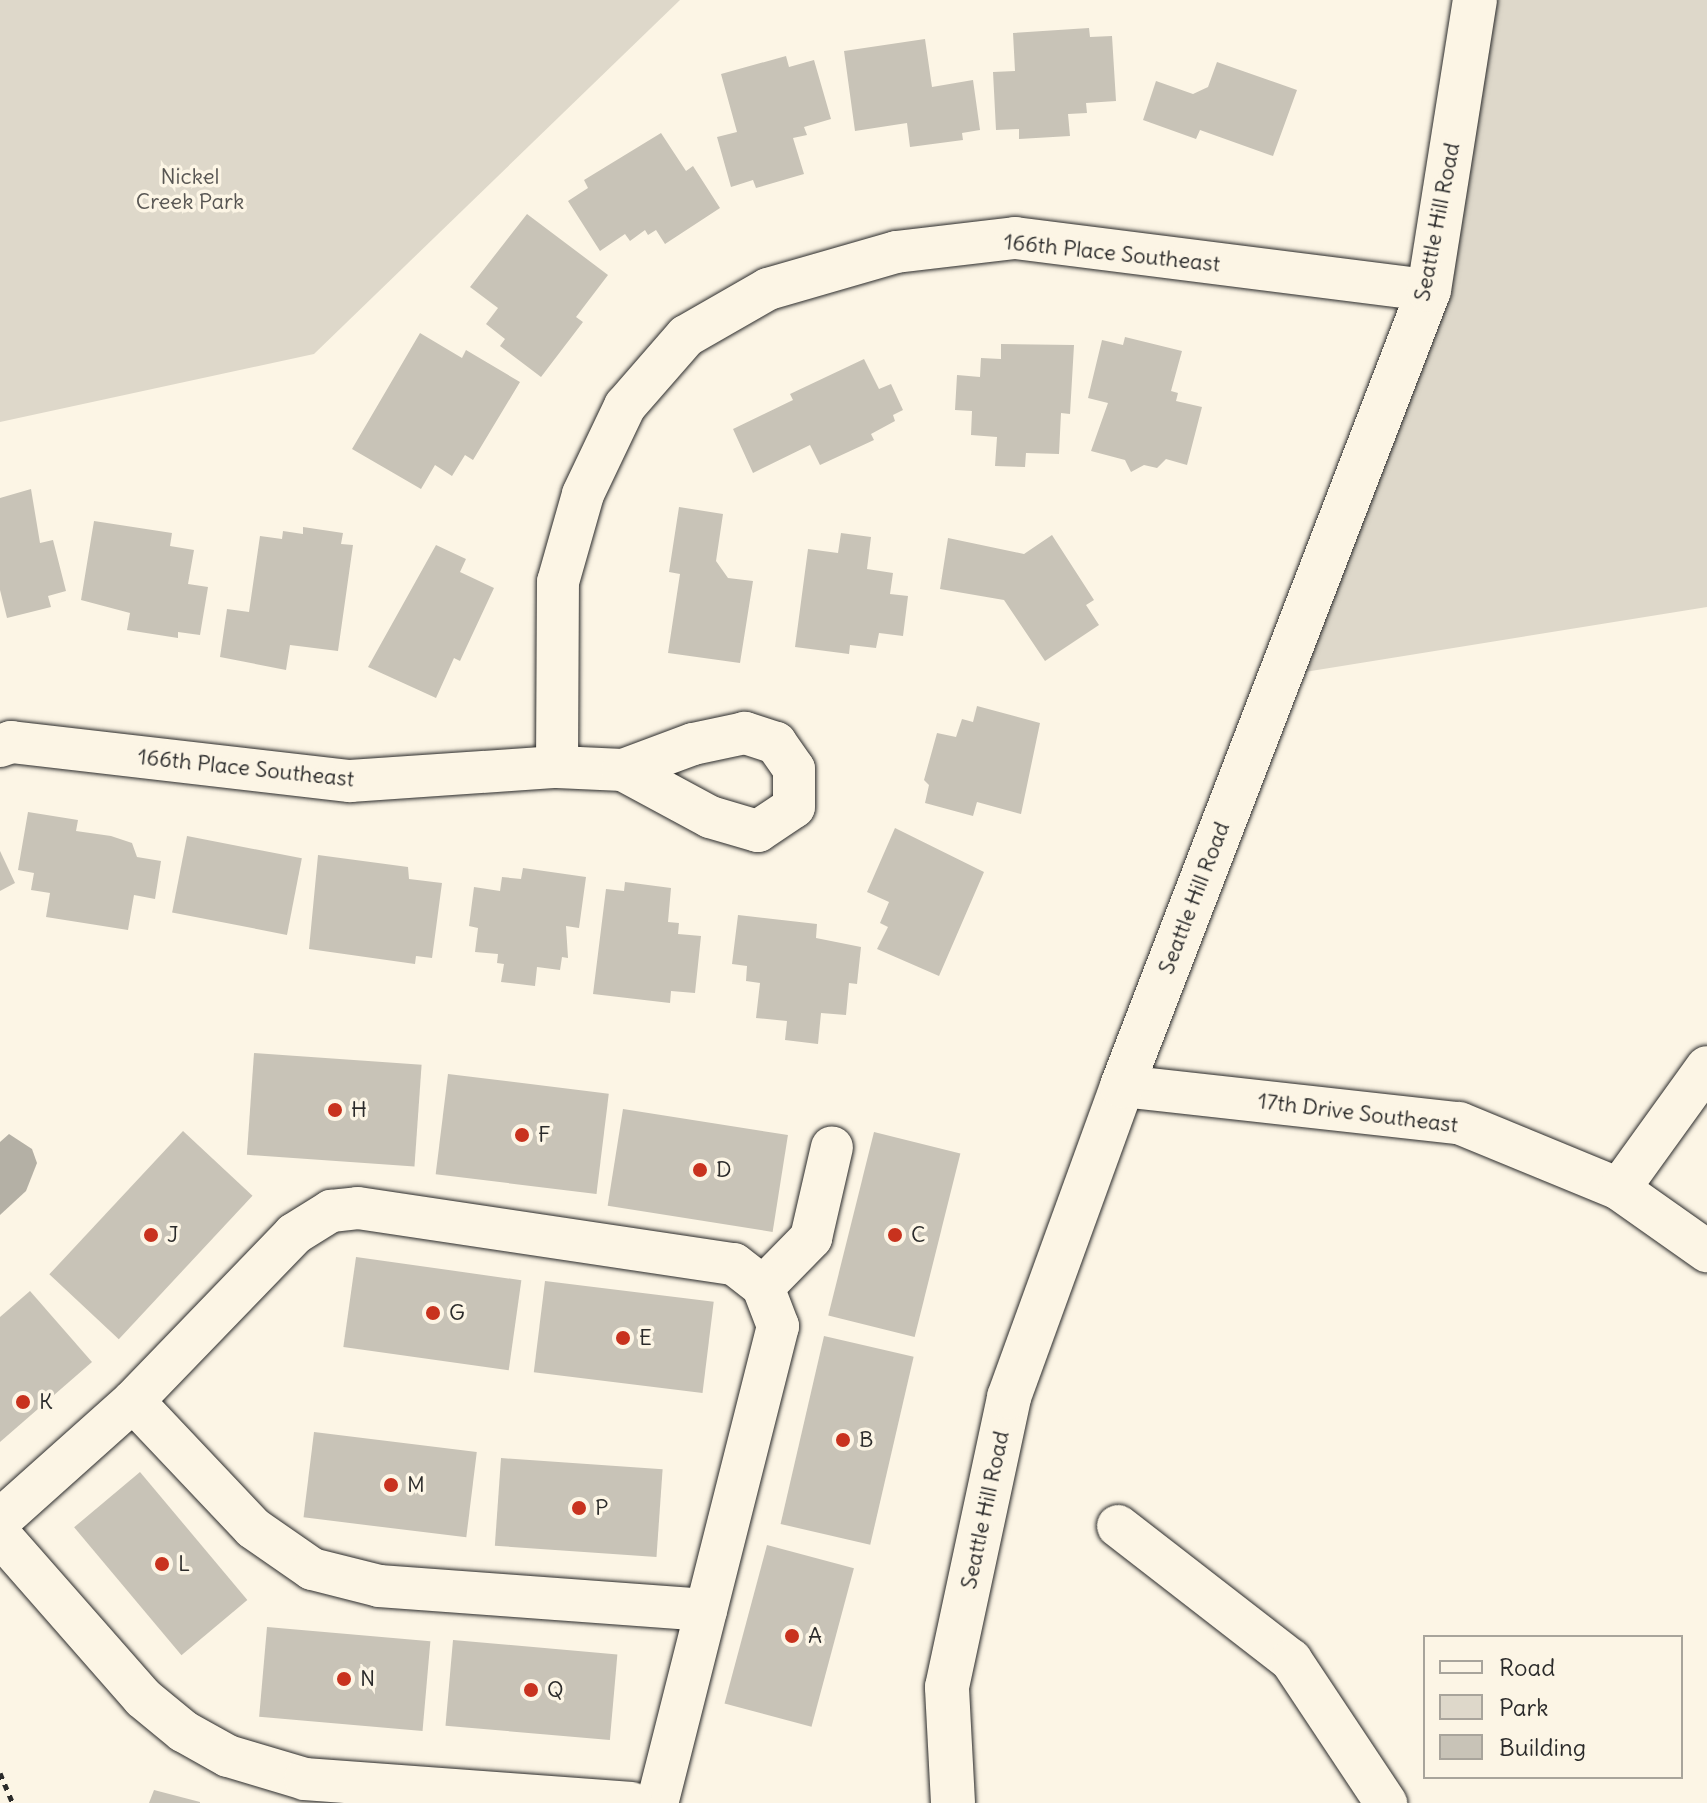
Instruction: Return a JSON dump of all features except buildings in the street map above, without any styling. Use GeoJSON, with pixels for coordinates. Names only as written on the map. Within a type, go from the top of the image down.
{"type":"FeatureCollection","features":[{"type":"Feature","properties":{"kind":"street","name":"Seattle Hill Road"},"geometry":{"type":"LineString","coordinates":[[953,1803],[947,1687],[1009,1397],[1122,1086],[1429,290],[1475,0]]}},
{"type":"Feature","properties":{"kind":"street","name":"166th Place Southeast"},"geometry":{"type":"LineString","coordinates":[[0,746],[11,742],[350,781],[557,767],[558,582],[583,494],[625,406],[686,336],[768,289],[896,252],[1015,238],[1429,290]]}},
{"type":"Feature","properties":{"kind":"street"},"geometry":{"type":"LineString","coordinates":[[557,767],[623,770]]}},
{"type":"Feature","properties":{"kind":"street"},"geometry":{"type":"LineString","coordinates":[[1619,1189],[1707,1067]]}},
{"type":"Feature","properties":{"kind":"street","name":"17th Drive Southeast"},"geometry":{"type":"LineString","coordinates":[[1122,1086],[1459,1123],[1619,1189],[1707,1251]]}},
{"type":"Feature","properties":{"kind":"street"},"geometry":{"type":"LineString","coordinates":[[763,1287],[811,1238],[832,1147]]}},
{"type":"Feature","properties":{"kind":"street"},"geometry":{"type":"LineString","coordinates":[[0,1520],[133,1401],[294,1234],[331,1211],[358,1208],[713,1258],[750,1272],[763,1287],[778,1326],[657,1803]]}},
{"type":"Feature","properties":{"kind":"street"},"geometry":{"type":"LineString","coordinates":[[133,1401],[253,1528],[312,1569],[379,1586],[706,1610]]}},
{"type":"Feature","properties":{"kind":"street"},"geometry":{"type":"LineString","coordinates":[[1118,1526],[1291,1660],[1386,1803]]}},
{"type":"Feature","properties":{"kind":"street"},"geometry":{"type":"LineString","coordinates":[[0,1535],[143,1698],[183,1731],[228,1756],[305,1779],[631,1803]]}},
{"type":"Feature","properties":{"kind":"path"},"geometry":{"type":"LineString","coordinates":[[0,1773],[13,1803]]}},
{"type":"Feature","properties":{"kind":"green space","name":"Nickel Creek Park"},"geometry":{"type":"Polygon","coordinates":[[[0,0],[680,0],[314,354],[0,422],[0,0]]]}},
{"type":"Feature","properties":{"kind":"green space"},"geometry":{"type":"Polygon","coordinates":[[[1475,0],[1707,0],[1707,607],[1280,676],[1429,290],[1475,0]]]}},
{"type":"Feature","properties":{"kind":"shaded area"},"geometry":{"type":"Polygon","coordinates":[[[9,1134],[32,1149],[37,1163],[26,1191],[0,1215],[0,1142],[9,1134]]]}},
{"type":"Feature","properties":{"kind":"place","name":"H"},"geometry":{"type":"Point","coordinates":[335,1110]}},
{"type":"Feature","properties":{"kind":"place","name":"F"},"geometry":{"type":"Point","coordinates":[522,1135]}},
{"type":"Feature","properties":{"kind":"place","name":"D"},"geometry":{"type":"Point","coordinates":[700,1170]}},
{"type":"Feature","properties":{"kind":"place","name":"J"},"geometry":{"type":"Point","coordinates":[151,1235]}},
{"type":"Feature","properties":{"kind":"place","name":"C"},"geometry":{"type":"Point","coordinates":[895,1235]}},
{"type":"Feature","properties":{"kind":"place","name":"G"},"geometry":{"type":"Point","coordinates":[433,1313]}},
{"type":"Feature","properties":{"kind":"place","name":"E"},"geometry":{"type":"Point","coordinates":[623,1338]}},
{"type":"Feature","properties":{"kind":"place","name":"K"},"geometry":{"type":"Point","coordinates":[23,1402]}},
{"type":"Feature","properties":{"kind":"place","name":"B"},"geometry":{"type":"Point","coordinates":[843,1440]}},
{"type":"Feature","properties":{"kind":"place","name":"M"},"geometry":{"type":"Point","coordinates":[391,1485]}},
{"type":"Feature","properties":{"kind":"place","name":"P"},"geometry":{"type":"Point","coordinates":[579,1508]}},
{"type":"Feature","properties":{"kind":"place","name":"L"},"geometry":{"type":"Point","coordinates":[162,1564]}},
{"type":"Feature","properties":{"kind":"place","name":"A"},"geometry":{"type":"Point","coordinates":[792,1636]}},
{"type":"Feature","properties":{"kind":"place","name":"N"},"geometry":{"type":"Point","coordinates":[344,1679]}},
{"type":"Feature","properties":{"kind":"place","name":"Q"},"geometry":{"type":"Point","coordinates":[531,1690]}}]}
